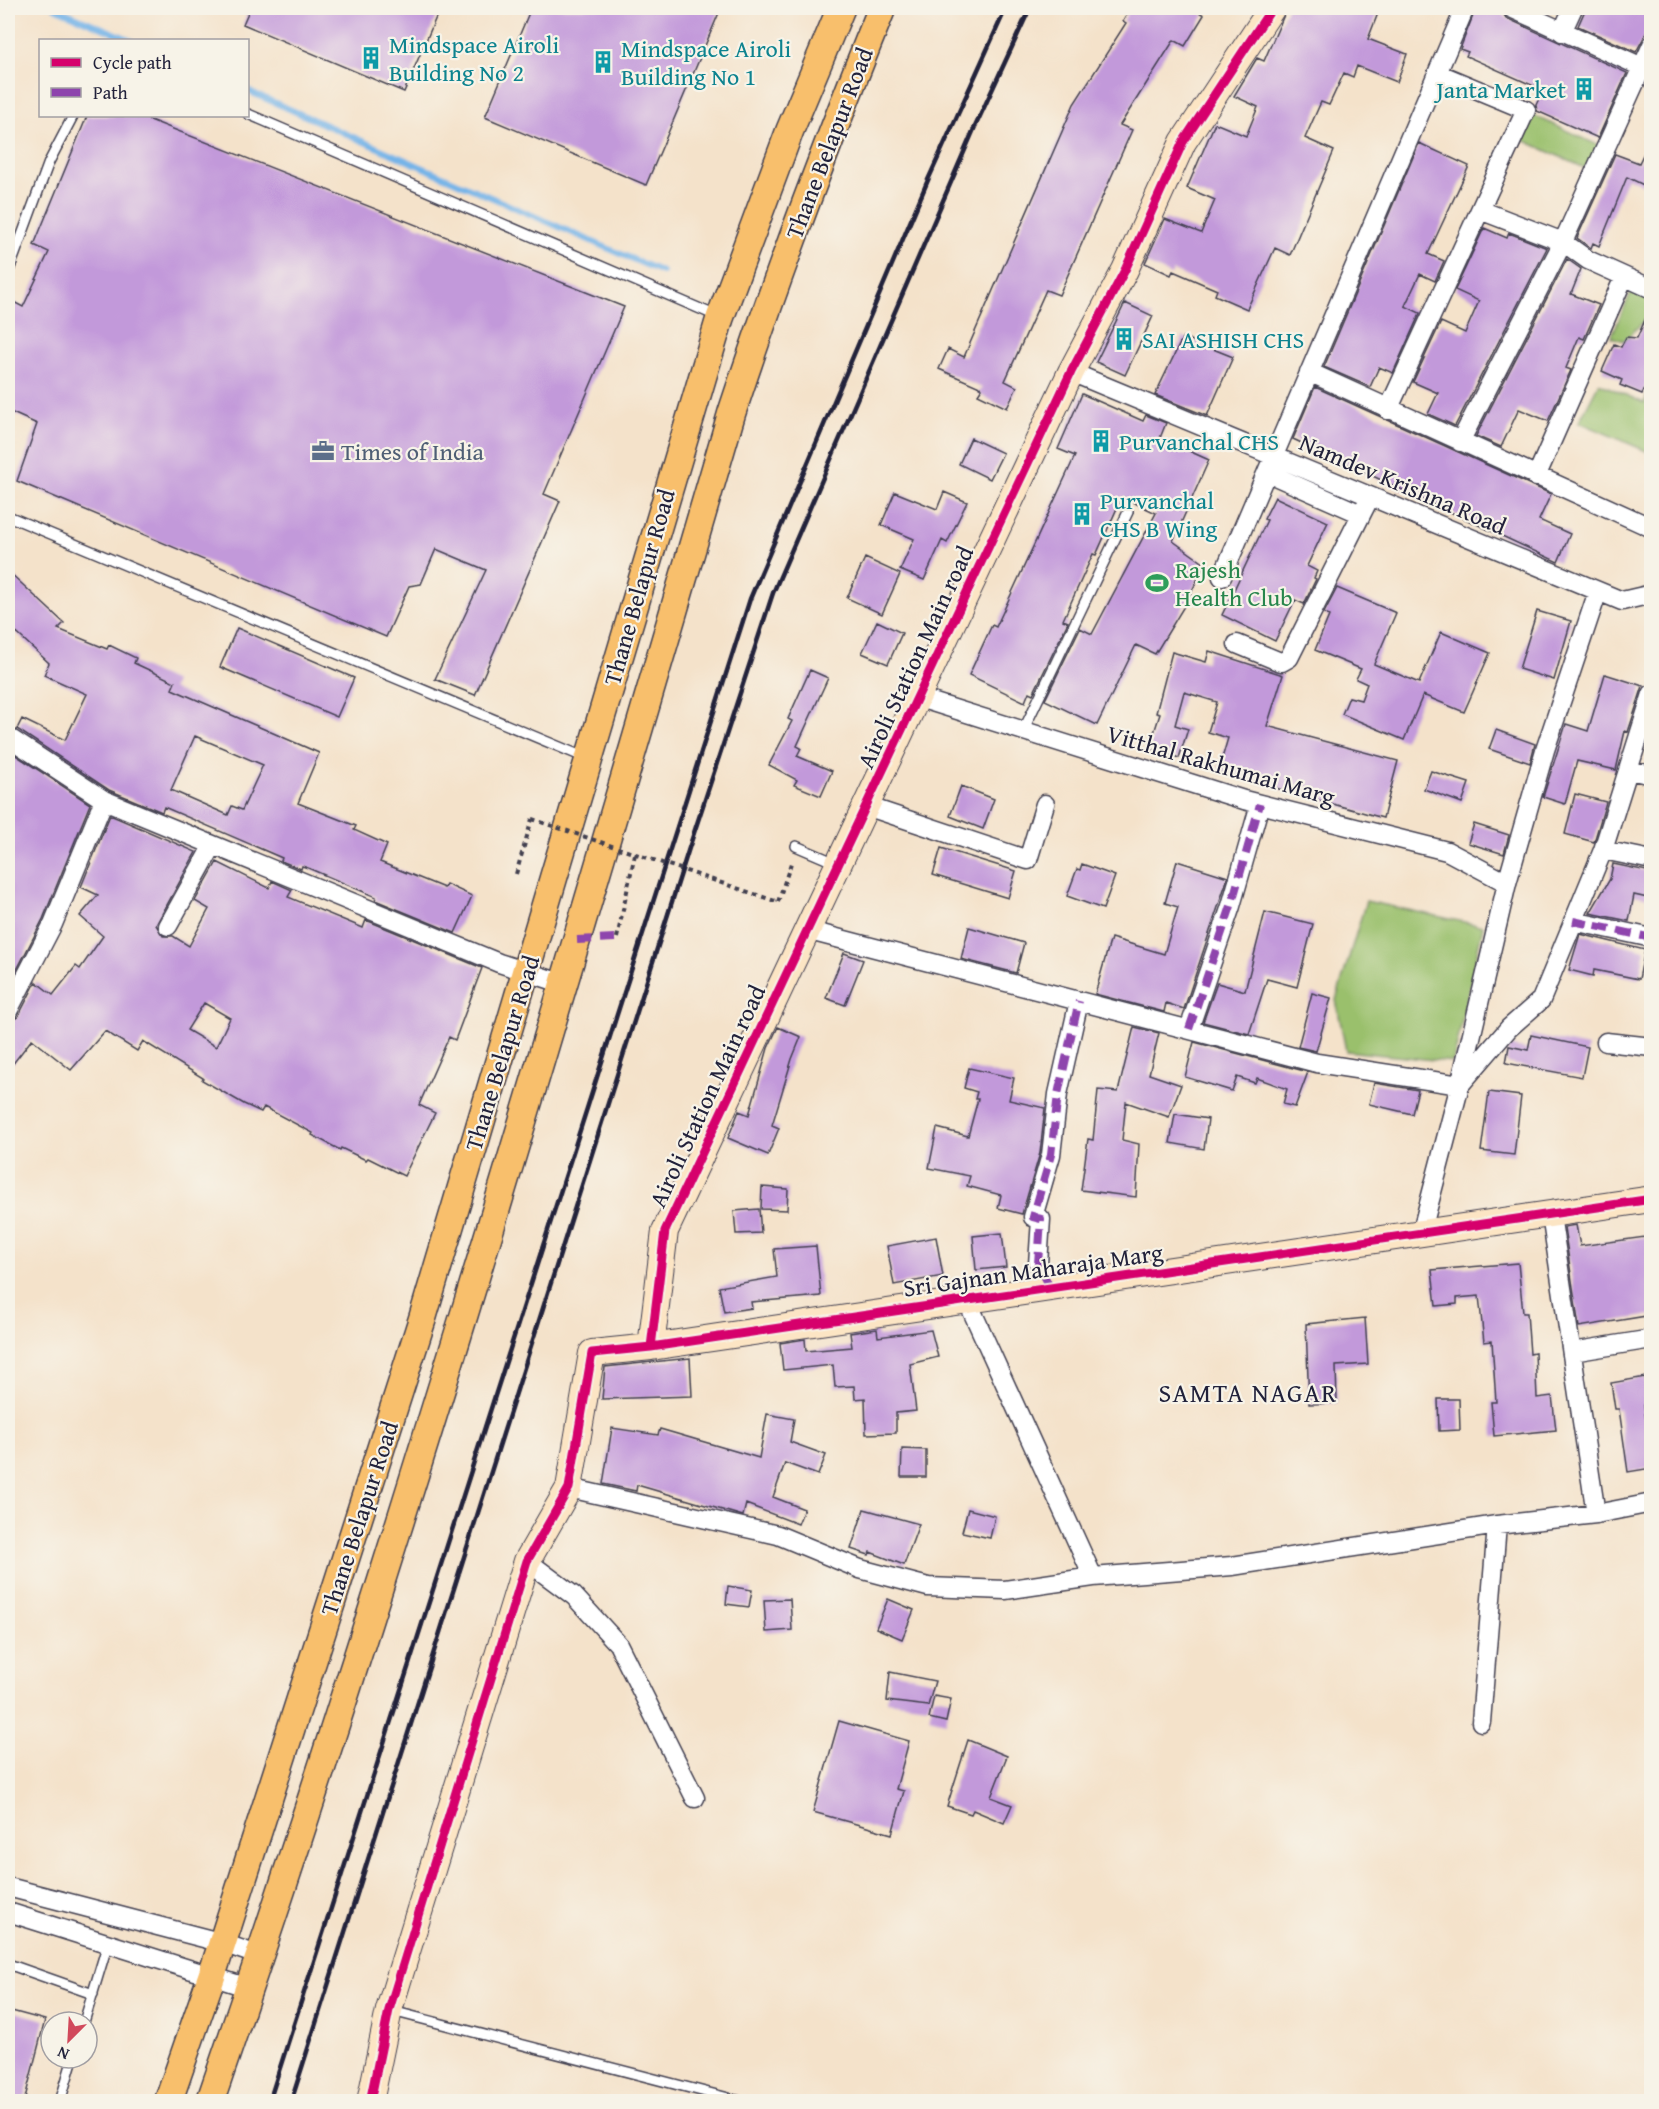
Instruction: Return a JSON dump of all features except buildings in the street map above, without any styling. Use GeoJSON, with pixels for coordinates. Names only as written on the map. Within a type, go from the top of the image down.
{"type":"FeatureCollection","features":[{"type":"Feature","properties":{"kind":"main road","name":"Thane Belapur Road"},"geometry":{"type":"LineString","coordinates":[[168,2102],[223,1943],[422,1320],[720,318],[790,130],[841,8]]}},
{"type":"Feature","properties":{"kind":"main road","name":"Thane Belapur Road"},"geometry":{"type":"LineString","coordinates":[[210,2102],[260,1956],[460,1332],[732,412],[769,300],[826,144],[882,8]]}},
{"type":"Feature","properties":{"kind":"street","name":"Airoli Station Main road"},"geometry":{"type":"LineString","coordinates":[[651,1347],[665,1232],[1071,372],[1125,270],[1183,142],[1272,8]]}},
{"type":"Feature","properties":{"kind":"street"},"geometry":{"type":"LineString","coordinates":[[1222,577],[1465,8]]}},
{"type":"Feature","properties":{"kind":"street"},"geometry":{"type":"LineString","coordinates":[[1511,8],[1642,67]]}},
{"type":"Feature","properties":{"kind":"street"},"geometry":{"type":"LineString","coordinates":[[1562,32],[1573,8]]}},
{"type":"Feature","properties":{"kind":"street"},"geometry":{"type":"LineString","coordinates":[[1460,442],[1563,242],[1652,45]]}},
{"type":"Feature","properties":{"kind":"street"},"geometry":{"type":"LineString","coordinates":[[1388,410],[1526,110],[1437,73]]}},
{"type":"Feature","properties":{"kind":"street"},"geometry":{"type":"LineString","coordinates":[[1480,210],[1563,242],[1588,260],[1652,289]]}},
{"type":"Feature","properties":{"kind":"street"},"geometry":{"type":"LineString","coordinates":[[1536,477],[1624,277]]}},
{"type":"Feature","properties":{"kind":"street","name":"Namdev Krishna Road"},"geometry":{"type":"LineString","coordinates":[[1071,372],[1271,465],[1370,497],[1622,601],[1652,594]]}},
{"type":"Feature","properties":{"kind":"street"},"geometry":{"type":"LineString","coordinates":[[1309,372],[1388,410],[1652,528]]}},
{"type":"Feature","properties":{"kind":"street"},"geometry":{"type":"LineString","coordinates":[[1271,465],[1361,514]]}},
{"type":"Feature","properties":{"kind":"street"},"geometry":{"type":"LineString","coordinates":[[1237,644],[1278,661],[1286,661],[1370,497]]}},
{"type":"Feature","properties":{"kind":"street"},"geometry":{"type":"LineString","coordinates":[[1421,1234],[1460,1085],[1507,883],[1545,750],[1598,591]]}},
{"type":"Feature","properties":{"kind":"street"},"geometry":{"type":"LineString","coordinates":[[1460,1085],[1509,1028],[1540,1000],[1603,850],[1652,694]]}},
{"type":"Feature","properties":{"kind":"street","name":"Vitthal Rakhumai Marg"},"geometry":{"type":"LineString","coordinates":[[919,698],[1260,804],[1447,851],[1507,883]]}},
{"type":"Feature","properties":{"kind":"street"},"geometry":{"type":"LineString","coordinates":[[8,736],[104,800],[526,973],[564,984]]}},
{"type":"Feature","properties":{"kind":"street"},"geometry":{"type":"LineString","coordinates":[[1629,770],[1652,775]]}},
{"type":"Feature","properties":{"kind":"street"},"geometry":{"type":"LineString","coordinates":[[8,1011],[53,924],[104,800]]}},
{"type":"Feature","properties":{"kind":"street"},"geometry":{"type":"LineString","coordinates":[[866,806],[1028,860],[1045,804]]}},
{"type":"Feature","properties":{"kind":"street"},"geometry":{"type":"LineString","coordinates":[[1189,1029],[1231,906],[1260,804]]}},
{"type":"Feature","properties":{"kind":"street"},"geometry":{"type":"LineString","coordinates":[[168,926],[213,845]]}},
{"type":"Feature","properties":{"kind":"street"},"geometry":{"type":"LineString","coordinates":[[1603,850],[1652,860]]}},
{"type":"Feature","properties":{"kind":"street"},"geometry":{"type":"LineString","coordinates":[[1573,921],[1652,938]]}},
{"type":"Feature","properties":{"kind":"street"},"geometry":{"type":"LineString","coordinates":[[806,930],[1317,1063],[1460,1085]]}},
{"type":"Feature","properties":{"kind":"street"},"geometry":{"type":"LineString","coordinates":[[1050,1287],[1038,1264],[1041,1219],[1033,1217],[1051,1155],[1058,1094],[1079,1001]]}},
{"type":"Feature","properties":{"kind":"street"},"geometry":{"type":"LineString","coordinates":[[1606,1042],[1652,1047]]}},
{"type":"Feature","properties":{"kind":"street","name":"Sri Gajnan Maharaja Marg"},"geometry":{"type":"LineString","coordinates":[[569,1488],[592,1353],[651,1347],[966,1298],[1652,1199]]}},
{"type":"Feature","properties":{"kind":"street"},"geometry":{"type":"LineString","coordinates":[[1551,1215],[1596,1514]]}},
{"type":"Feature","properties":{"kind":"street"},"geometry":{"type":"LineString","coordinates":[[966,1298],[1093,1577]]}},
{"type":"Feature","properties":{"kind":"street"},"geometry":{"type":"LineString","coordinates":[[1572,1352],[1652,1339]]}},
{"type":"Feature","properties":{"kind":"street"},"geometry":{"type":"LineString","coordinates":[[370,2102],[389,2010],[527,1561],[569,1488],[778,1535],[860,1569],[928,1587],[1005,1590],[1093,1577],[1232,1566],[1497,1525],[1596,1514],[1652,1503]]}},
{"type":"Feature","properties":{"kind":"street"},"geometry":{"type":"LineString","coordinates":[[1481,1722],[1497,1525]]}},
{"type":"Feature","properties":{"kind":"street"},"geometry":{"type":"LineString","coordinates":[[527,1561],[574,1596],[618,1644],[695,1798]]}},
{"type":"Feature","properties":{"kind":"street"},"geometry":{"type":"LineString","coordinates":[[8,1887],[223,1943],[260,1956]]}},
{"type":"Feature","properties":{"kind":"street"},"geometry":{"type":"LineString","coordinates":[[8,1912],[249,1988]]}},
{"type":"Feature","properties":{"kind":"lane"},"geometry":{"type":"LineString","coordinates":[[249,114],[720,318]]}},
{"type":"Feature","properties":{"kind":"lane"},"geometry":{"type":"LineString","coordinates":[[8,273],[49,162],[72,117]]}},
{"type":"Feature","properties":{"kind":"lane"},"geometry":{"type":"LineString","coordinates":[[1023,731],[1128,512]]}},
{"type":"Feature","properties":{"kind":"lane"},"geometry":{"type":"LineString","coordinates":[[8,516],[588,759]]}},
{"type":"Feature","properties":{"kind":"lane"},"geometry":{"type":"LineString","coordinates":[[796,846],[838,864]]}},
{"type":"Feature","properties":{"kind":"lane"},"geometry":{"type":"LineString","coordinates":[[88,2010],[108,1943]]}},
{"type":"Feature","properties":{"kind":"lane"},"geometry":{"type":"LineString","coordinates":[[8,1964],[93,1994]]}},
{"type":"Feature","properties":{"kind":"lane"},"geometry":{"type":"LineString","coordinates":[[389,2010],[744,2102]]}},
{"type":"Feature","properties":{"kind":"lane"},"geometry":{"type":"LineString","coordinates":[[60,2102],[69,2070]]}},
{"type":"Feature","properties":{"kind":"path"},"geometry":{"type":"LineString","coordinates":[[516,874],[532,819],[778,902],[796,846]]}},
{"type":"Feature","properties":{"kind":"path"},"geometry":{"type":"LineString","coordinates":[[617,938],[635,854]]}},
{"type":"Feature","properties":{"kind":"green space"},"geometry":{"type":"Polygon","coordinates":[[[1531,114],[1600,146],[1589,170],[1521,139],[1531,114]]]}},
{"type":"Feature","properties":{"kind":"green space"},"geometry":{"type":"Polygon","coordinates":[[[1634,286],[1651,294],[1651,323],[1645,320],[1624,341],[1611,337],[1634,286]]]}},
{"type":"Feature","properties":{"kind":"green space"},"geometry":{"type":"Polygon","coordinates":[[[1599,383],[1644,403],[1651,386],[1651,453],[1579,422],[1599,383]]]}},
{"type":"Feature","properties":{"kind":"green space"},"geometry":{"type":"Polygon","coordinates":[[[1366,901],[1483,926],[1453,1062],[1346,1051],[1336,1000],[1366,901]]]}},
{"type":"Feature","properties":{"kind":"waterway"},"geometry":{"type":"LineString","coordinates":[[55,8],[129,39]]}},
{"type":"Feature","properties":{"kind":"waterway"},"geometry":{"type":"LineString","coordinates":[[249,91],[662,272]]}},
{"type":"Feature","properties":{"kind":"railway"},"geometry":{"type":"LineString","coordinates":[[269,2102],[750,599],[928,180],[1006,8]]}},
{"type":"Feature","properties":{"kind":"railway"},"geometry":{"type":"LineString","coordinates":[[291,2102],[689,848],[773,593],[974,129],[1030,8]]}},
{"type":"Feature","properties":{"kind":"marked path"},"geometry":{"type":"LineString","coordinates":[[1189,1029],[1231,906],[1260,804]]}},
{"type":"Feature","properties":{"kind":"marked path"},"geometry":{"type":"LineString","coordinates":[[1573,921],[1652,938]]}},
{"type":"Feature","properties":{"kind":"marked path"},"geometry":{"type":"LineString","coordinates":[[577,940],[617,938]]}},
{"type":"Feature","properties":{"kind":"marked path"},"geometry":{"type":"LineString","coordinates":[[1050,1287],[1038,1264],[1041,1219],[1033,1217],[1051,1155],[1058,1094],[1079,1001]]}},
{"type":"Feature","properties":{"kind":"cycle path"},"geometry":{"type":"LineString","coordinates":[[651,1347],[665,1231],[1071,372],[1125,270],[1183,142],[1272,8]]}},
{"type":"Feature","properties":{"kind":"cycle path"},"geometry":{"type":"LineString","coordinates":[[370,2102],[389,2010],[527,1561],[569,1488],[592,1353],[651,1347],[1652,1199]]}},
{"type":"Feature","properties":{"kind":"place","name":"Mindspace Airoli Building No 2"},"geometry":{"type":"Point","coordinates":[371,58]}},
{"type":"Feature","properties":{"kind":"place","name":"Mindspace Airoli Building No 1"},"geometry":{"type":"Point","coordinates":[603,62]}},
{"type":"Feature","properties":{"kind":"place","name":"Janta Market"},"geometry":{"type":"Point","coordinates":[1584,89]}},
{"type":"Feature","properties":{"kind":"place","name":"SAI ASHISH CHS"},"geometry":{"type":"Point","coordinates":[1124,339]}},
{"type":"Feature","properties":{"kind":"place","name":"Purvanchal CHS"},"geometry":{"type":"Point","coordinates":[1101,441]}},
{"type":"Feature","properties":{"kind":"place","name":"Times of India"},"geometry":{"type":"Point","coordinates":[323,451]}},
{"type":"Feature","properties":{"kind":"place","name":"Purvanchal CHS B Wing"},"geometry":{"type":"Point","coordinates":[1082,514]}},
{"type":"Feature","properties":{"kind":"place","name":"Rajesh Health Club"},"geometry":{"type":"Point","coordinates":[1157,583]}},
{"type":"Feature","properties":{"kind":"district","name":"SAMTA NAGAR"},"geometry":{"type":"Point","coordinates":[1248,1392]}}]}
